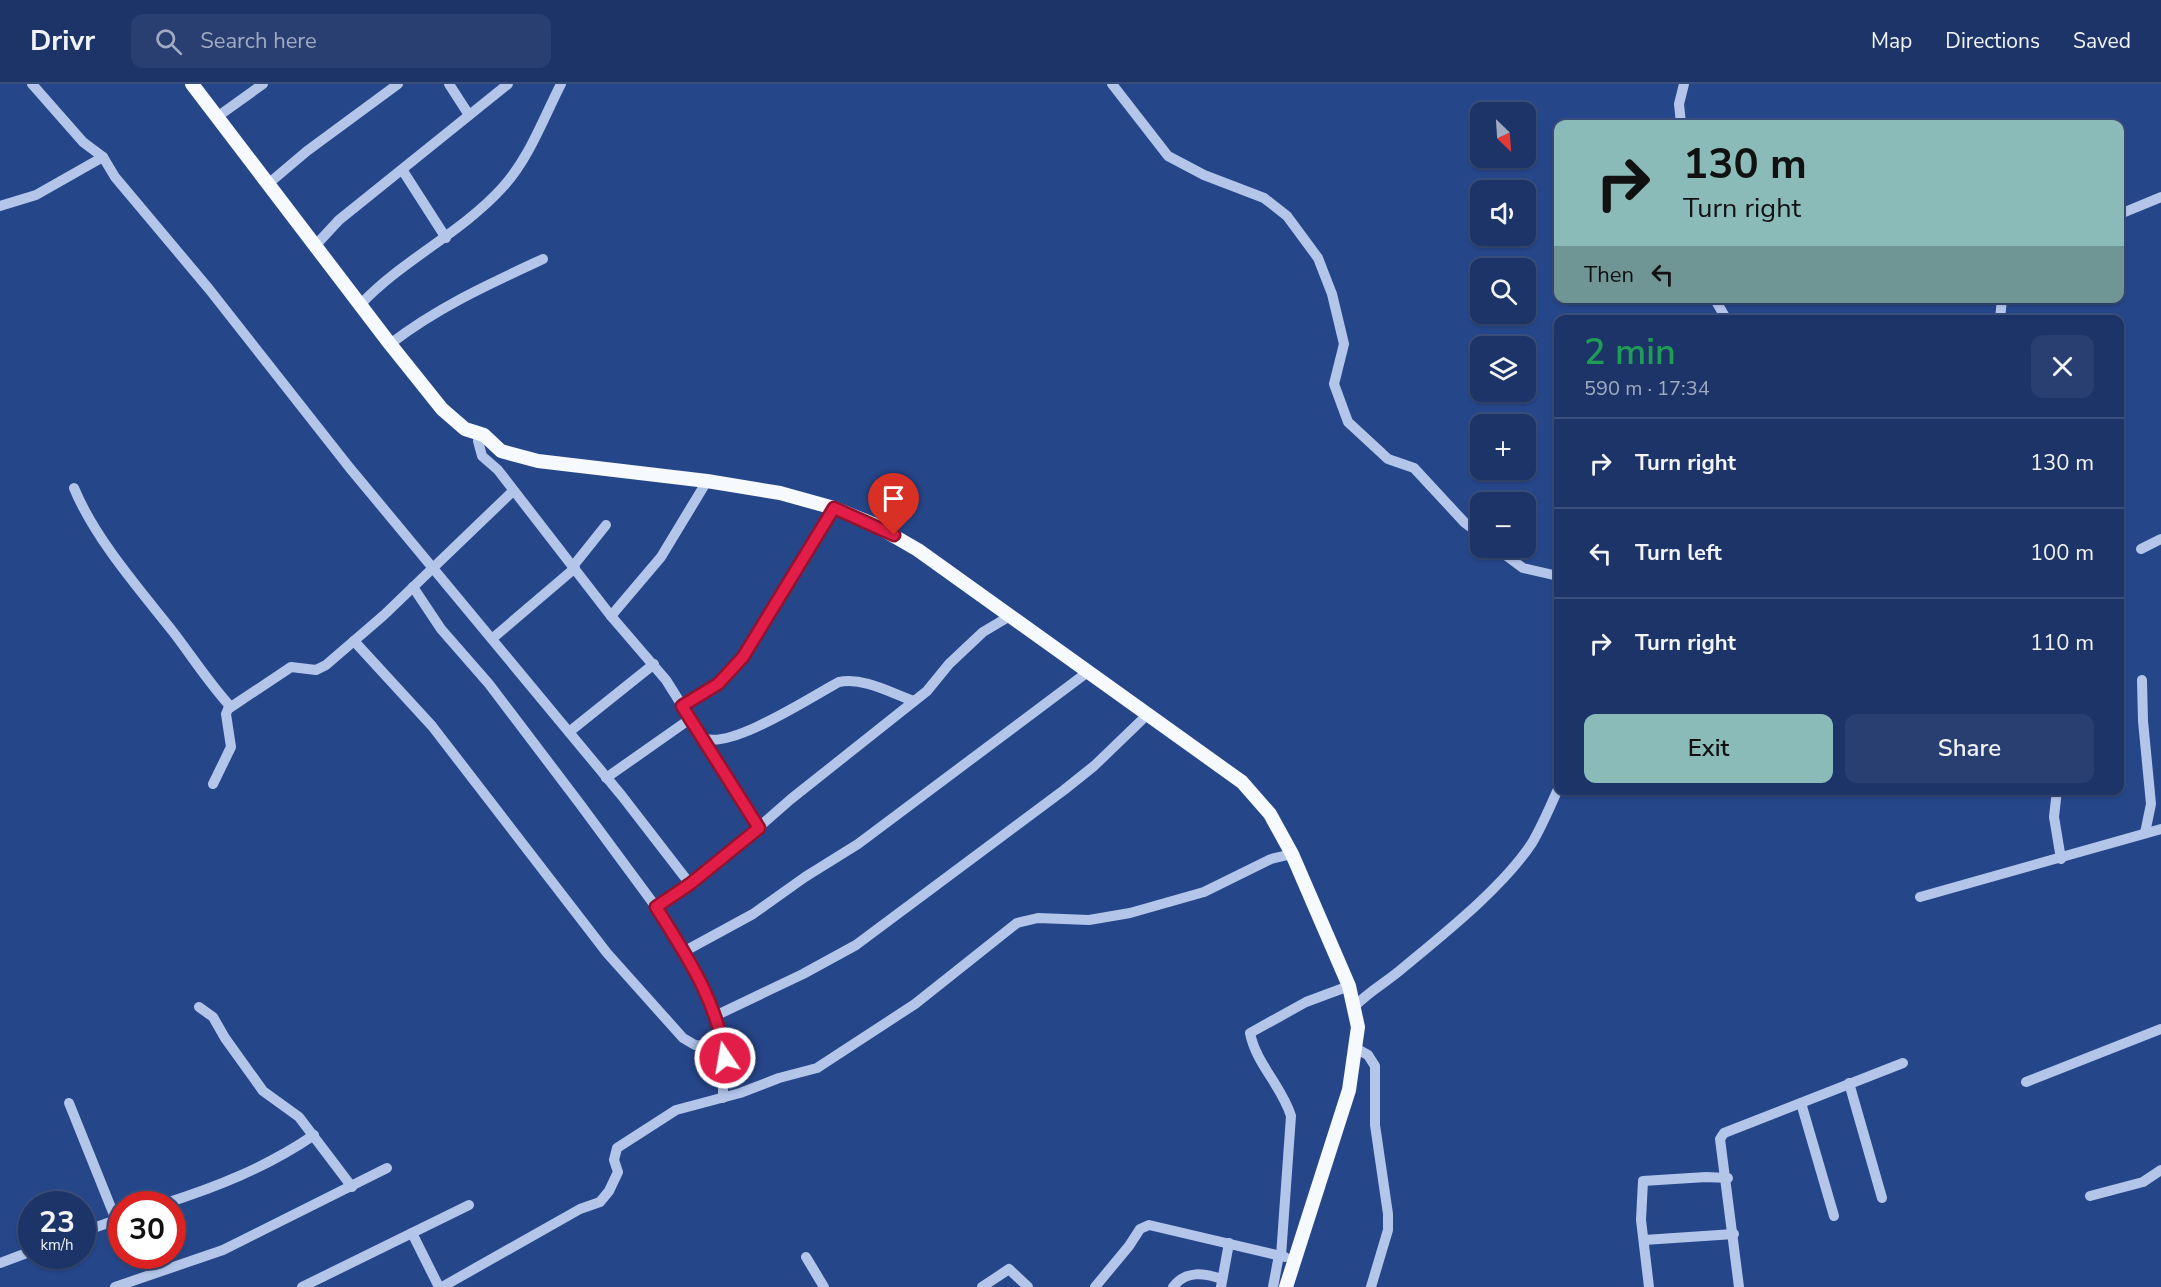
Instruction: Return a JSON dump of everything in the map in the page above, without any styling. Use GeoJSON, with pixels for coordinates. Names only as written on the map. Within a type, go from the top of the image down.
{"type":"FeatureCollection","features":[{"type":"Feature","properties":{"kind":"main road"},"geometry":{"type":"LineString","coordinates":[[195,85],[314,247],[390,344],[442,409],[465,429],[484,435],[501,451],[538,461],[707,481],[780,493],[834,508],[873,524],[918,550],[1242,782],[1270,814],[1292,854],[1349,986],[1358,1027],[1357,1049],[1349,1090],[1285,1257],[1286,1287]]}},
{"type":"Feature","properties":{"kind":"street"},"geometry":{"type":"LineString","coordinates":[[32,84],[83,142],[103,157],[115,177],[493,638],[690,884]]}},
{"type":"Feature","properties":{"kind":"street"},"geometry":{"type":"LineString","coordinates":[[217,117],[263,84]]}},
{"type":"Feature","properties":{"kind":"street"},"geometry":{"type":"LineString","coordinates":[[268,184],[307,151],[398,84]]}},
{"type":"Feature","properties":{"kind":"street"},"geometry":{"type":"LineString","coordinates":[[449,84],[469,115]]}},
{"type":"Feature","properties":{"kind":"street"},"geometry":{"type":"LineString","coordinates":[[314,247],[339,220],[403,171],[508,84]]}},
{"type":"Feature","properties":{"kind":"street"},"geometry":{"type":"LineString","coordinates":[[360,305],[382,282],[446,238],[504,186],[526,155],[561,84]]}},
{"type":"Feature","properties":{"kind":"street"},"geometry":{"type":"LineString","coordinates":[[1112,84],[1168,156],[1204,175],[1264,198],[1287,216],[1318,258],[1332,294],[1344,345],[1334,384],[1348,422],[1388,459],[1414,468],[1470,525]]}},
{"type":"Feature","properties":{"kind":"street"},"geometry":{"type":"LineString","coordinates":[[1681,120],[1679,104],[1684,84]]}},
{"type":"Feature","properties":{"kind":"street"},"geometry":{"type":"LineString","coordinates":[[0,206],[36,195],[103,157]]}},
{"type":"Feature","properties":{"kind":"street"},"geometry":{"type":"LineString","coordinates":[[403,171],[446,238]]}},
{"type":"Feature","properties":{"kind":"street"},"geometry":{"type":"LineString","coordinates":[[2124,212],[2161,197]]}},
{"type":"Feature","properties":{"kind":"street"},"geometry":{"type":"LineString","coordinates":[[390,344],[418,322],[467,293],[543,259]]}},
{"type":"Feature","properties":{"kind":"street"},"geometry":{"type":"LineString","coordinates":[[484,435],[478,441],[482,456],[498,470],[611,616],[654,664],[704,738],[759,828]]}},
{"type":"Feature","properties":{"kind":"street"},"geometry":{"type":"LineString","coordinates":[[611,616],[661,557],[707,481]]}},
{"type":"Feature","properties":{"kind":"street"},"geometry":{"type":"LineString","coordinates":[[74,488],[86,512],[117,558],[211,685],[230,706]]}},
{"type":"Feature","properties":{"kind":"street"},"geometry":{"type":"LineString","coordinates":[[213,784],[231,747],[226,714],[230,706],[291,667],[310,670],[321,668],[354,642],[513,491]]}},
{"type":"Feature","properties":{"kind":"street"},"geometry":{"type":"LineString","coordinates":[[682,706],[718,684],[743,657],[834,508]]}},
{"type":"Feature","properties":{"kind":"street"},"geometry":{"type":"LineString","coordinates":[[493,638],[574,568],[606,525]]}},
{"type":"Feature","properties":{"kind":"street"},"geometry":{"type":"LineString","coordinates":[[2141,549],[2161,539]]}},
{"type":"Feature","properties":{"kind":"street"},"geometry":{"type":"LineString","coordinates":[[1510,558],[1523,568],[1554,575]]}},
{"type":"Feature","properties":{"kind":"street"},"geometry":{"type":"LineString","coordinates":[[413,587],[441,629],[505,704],[656,907],[685,951],[695,968],[715,1016],[723,1047],[723,1098]]}},
{"type":"Feature","properties":{"kind":"street"},"geometry":{"type":"LineString","coordinates":[[656,907],[690,884],[791,799],[914,701],[983,632],[996,622],[1010,616]]}},
{"type":"Feature","properties":{"kind":"street"},"geometry":{"type":"LineString","coordinates":[[354,642],[432,726],[607,953],[682,1038],[695,1045],[723,1047]]}},
{"type":"Feature","properties":{"kind":"street"},"geometry":{"type":"LineString","coordinates":[[569,732],[654,664]]}},
{"type":"Feature","properties":{"kind":"street"},"geometry":{"type":"LineString","coordinates":[[685,951],[753,914],[805,877],[858,844],[1089,671]]}},
{"type":"Feature","properties":{"kind":"street"},"geometry":{"type":"LineString","coordinates":[[704,738],[719,739],[758,726],[792,710],[839,681],[848,680],[884,689],[914,701]]}},
{"type":"Feature","properties":{"kind":"street"},"geometry":{"type":"LineString","coordinates":[[2142,680],[2142,721],[2151,804],[2145,833]]}},
{"type":"Feature","properties":{"kind":"street"},"geometry":{"type":"LineString","coordinates":[[715,1016],[803,974],[856,945],[1064,790],[1094,766],[1148,714]]}},
{"type":"Feature","properties":{"kind":"street"},"geometry":{"type":"LineString","coordinates":[[606,778],[690,719]]}},
{"type":"Feature","properties":{"kind":"street"},"geometry":{"type":"LineString","coordinates":[[1354,1007],[1367,993],[1428,947],[1519,860],[1532,842],[1555,795]]}},
{"type":"Feature","properties":{"kind":"street"},"geometry":{"type":"LineString","coordinates":[[2057,795],[2055,817],[2061,859]]}},
{"type":"Feature","properties":{"kind":"street"},"geometry":{"type":"LineString","coordinates":[[1920,897],[2161,829]]}},
{"type":"Feature","properties":{"kind":"street"},"geometry":{"type":"LineString","coordinates":[[412,1233],[440,1287],[580,1209],[600,1202],[616,1178],[615,1153],[625,1141],[676,1110],[723,1098],[817,1068],[915,1004],[1017,923],[1038,918],[1089,920],[1130,913],[1204,892],[1271,859],[1292,854]]}},
{"type":"Feature","properties":{"kind":"street"},"geometry":{"type":"LineString","coordinates":[[1272,1287],[1285,1257],[1291,1116],[1284,1099],[1257,1054],[1250,1033],[1306,1002],[1349,986]]}},
{"type":"Feature","properties":{"kind":"street"},"geometry":{"type":"LineString","coordinates":[[199,1007],[213,1017],[225,1038],[263,1091],[293,1112],[314,1135],[352,1187]]}},
{"type":"Feature","properties":{"kind":"street"},"geometry":{"type":"LineString","coordinates":[[2026,1082],[2161,1029]]}},
{"type":"Feature","properties":{"kind":"street"},"geometry":{"type":"LineString","coordinates":[[1357,1049],[1368,1054],[1375,1066],[1375,1125],[1388,1214],[1388,1230],[1371,1287]]}},
{"type":"Feature","properties":{"kind":"street"},"geometry":{"type":"LineString","coordinates":[[1739,1287],[1728,1178],[1720,1138],[1724,1133],[1903,1063]]}},
{"type":"Feature","properties":{"kind":"street"},"geometry":{"type":"LineString","coordinates":[[1849,1083],[1882,1198]]}},
{"type":"Feature","properties":{"kind":"street"},"geometry":{"type":"LineString","coordinates":[[69,1103],[108,1193]]}},
{"type":"Feature","properties":{"kind":"street"},"geometry":{"type":"LineString","coordinates":[[1801,1103],[1834,1216]]}},
{"type":"Feature","properties":{"kind":"street"},"geometry":{"type":"LineString","coordinates":[[186,1197],[260,1168],[314,1135]]}},
{"type":"Feature","properties":{"kind":"street"},"geometry":{"type":"LineString","coordinates":[[115,1287],[223,1250],[387,1168]]}},
{"type":"Feature","properties":{"kind":"street"},"geometry":{"type":"LineString","coordinates":[[2091,1196],[2143,1182],[2161,1170]]}},
{"type":"Feature","properties":{"kind":"street"},"geometry":{"type":"LineString","coordinates":[[1649,1287],[1641,1205],[1643,1181],[1728,1178]]}},
{"type":"Feature","properties":{"kind":"street"},"geometry":{"type":"LineString","coordinates":[[302,1287],[469,1205]]}},
{"type":"Feature","properties":{"kind":"street"},"geometry":{"type":"LineString","coordinates":[[1095,1287],[1129,1246],[1142,1226],[1153,1225],[1285,1257]]}},
{"type":"Feature","properties":{"kind":"street"},"geometry":{"type":"LineString","coordinates":[[1644,1240],[1734,1234]]}},
{"type":"Feature","properties":{"kind":"street"},"geometry":{"type":"LineString","coordinates":[[1173,1287],[1177,1281],[1193,1274],[1204,1273],[1222,1283],[1229,1243]]}},
{"type":"Feature","properties":{"kind":"street"},"geometry":{"type":"LineString","coordinates":[[0,1263],[18,1256]]}},
{"type":"Feature","properties":{"kind":"street"},"geometry":{"type":"LineString","coordinates":[[806,1257],[824,1287]]}},
{"type":"Feature","properties":{"kind":"street"},"geometry":{"type":"LineString","coordinates":[[982,1287],[1009,1269],[1028,1287]]}},
{"type":"Feature","properties":{"kind":"route"},"geometry":{"type":"LineString","coordinates":[[725,1058],[715,1016],[706,992],[695,968],[656,907],[712,868],[759,828],[682,706],[718,684],[732,672],[754,642],[817,531],[834,508],[894,535]]}}]}
